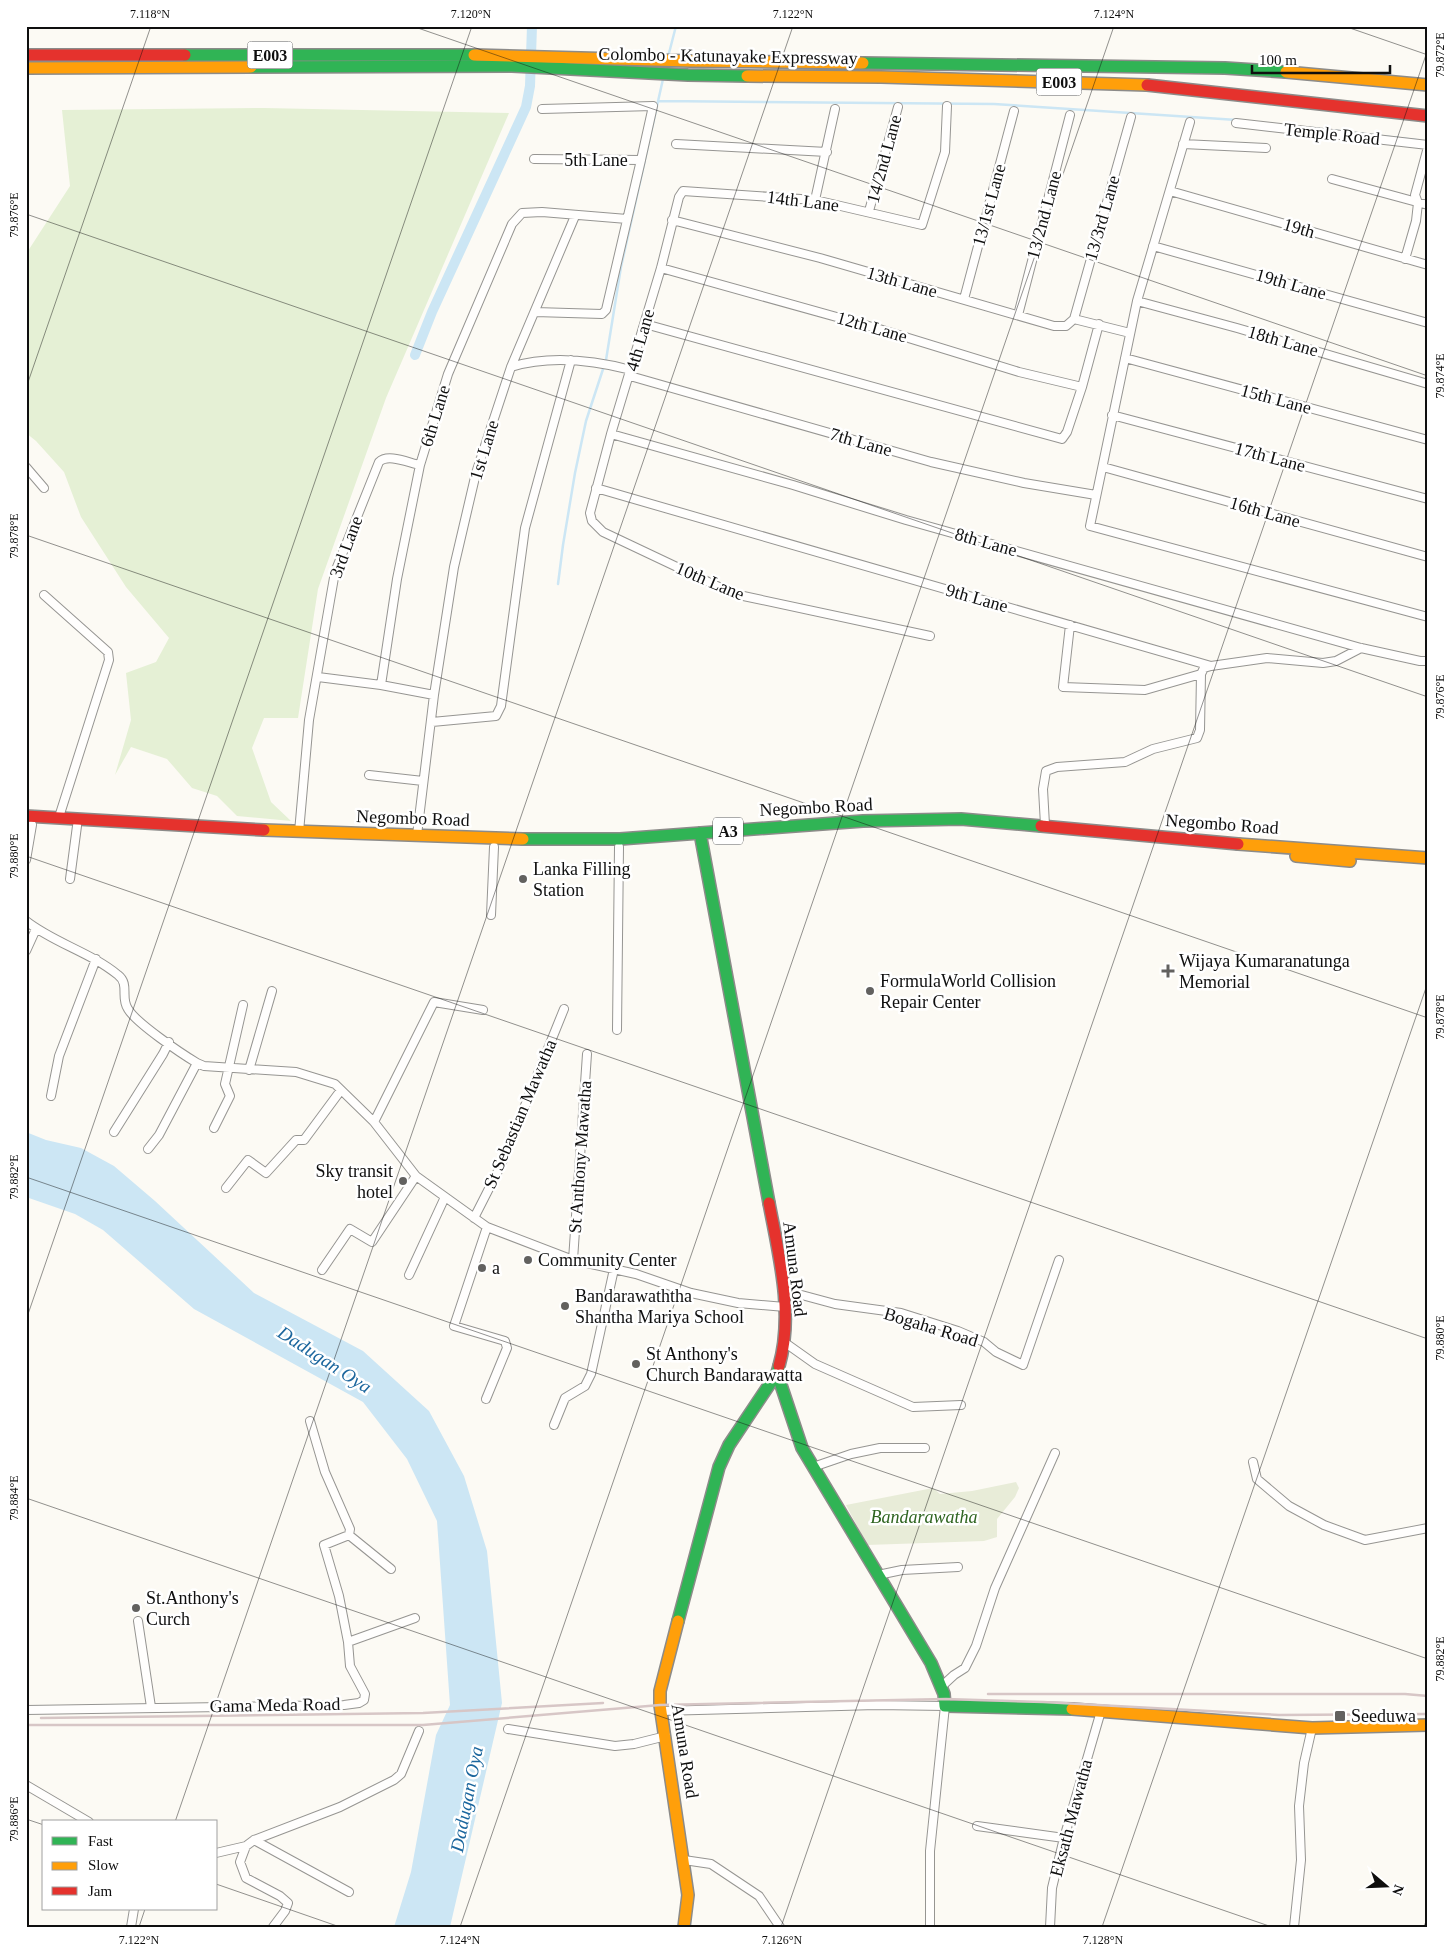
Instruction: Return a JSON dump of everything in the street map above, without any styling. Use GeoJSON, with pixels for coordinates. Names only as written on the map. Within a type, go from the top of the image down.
{"type":"FeatureCollection","features":[{"type":"Feature","properties":{"kind":"main road","name":"Colombo - Katunayake Expressway"},"geometry":{"type":"LineString","coordinates":[[26,55],[860,62],[1225,68],[1317,74],[1428,85]]}},
{"type":"Feature","properties":{"kind":"main road","name":"Colombo - Katunayake Expressway"},"geometry":{"type":"LineString","coordinates":[[26,68],[512,60],[688,75],[881,77],[1136,84],[1428,116]]}},
{"type":"Feature","properties":{"kind":"main road","name":"Negombo Road"},"geometry":{"type":"LineString","coordinates":[[28,822],[59,817],[299,832],[562,840],[700,838],[863,830],[959,828],[1042,834],[1202,850],[1428,866]]}},
{"type":"Feature","properties":{"kind":"main road","name":"Negombo Road"},"geometry":{"type":"LineString","coordinates":[[28,822],[299,840],[494,847],[619,846],[873,821],[961,819],[1045,825],[1156,837],[1428,858]]}},
{"type":"Feature","properties":{"kind":"main road","name":"Amuna Road"},"geometry":{"type":"LineString","coordinates":[[684,1927],[688,1904],[684,1860],[661,1711],[662,1683],[688,1578],[719,1468],[729,1445],[777,1373],[784,1342],[786,1307],[760,1153],[700,838]]}},
{"type":"Feature","properties":{"kind":"main road"},"geometry":{"type":"LineString","coordinates":[[777,1373],[802,1448],[931,1663],[946,1699],[945,1706],[1058,1708],[1312,1728],[1428,1725]]}},
{"type":"Feature","properties":{"kind":"street","name":"5th Lane"},"geometry":{"type":"LineString","coordinates":[[534,159],[641,160],[653,106],[542,109]]}},
{"type":"Feature","properties":{"kind":"street","name":"14th Lane"},"geometry":{"type":"LineString","coordinates":[[682,191],[815,200],[869,211],[922,226],[945,152],[947,106]]}},
{"type":"Feature","properties":{"kind":"street","name":"14/2nd Lane"},"geometry":{"type":"LineString","coordinates":[[869,211],[898,107]]}},
{"type":"Feature","properties":{"kind":"street"},"geometry":{"type":"LineString","coordinates":[[815,200],[836,109]]}},
{"type":"Feature","properties":{"kind":"street","name":"13/1st Lane"},"geometry":{"type":"LineString","coordinates":[[964,299],[1014,111]]}},
{"type":"Feature","properties":{"kind":"street","name":"13/2nd Lane"},"geometry":{"type":"LineString","coordinates":[[1018,315],[1070,115]]}},
{"type":"Feature","properties":{"kind":"street","name":"13/3rd Lane"},"geometry":{"type":"LineString","coordinates":[[1074,319],[1130,117]]}},
{"type":"Feature","properties":{"kind":"street"},"geometry":{"type":"LineString","coordinates":[[1190,122],[1137,301],[1090,526],[1428,617]]}},
{"type":"Feature","properties":{"kind":"street","name":"Temple Road"},"geometry":{"type":"LineString","coordinates":[[1236,123],[1428,146]]}},
{"type":"Feature","properties":{"kind":"street"},"geometry":{"type":"LineString","coordinates":[[676,144],[827,152]]}},
{"type":"Feature","properties":{"kind":"street"},"geometry":{"type":"LineString","coordinates":[[1184,144],[1266,148]]}},
{"type":"Feature","properties":{"kind":"street"},"geometry":{"type":"LineString","coordinates":[[1405,259],[1416,221],[1418,203],[1415,195],[1428,146]]}},
{"type":"Feature","properties":{"kind":"street"},"geometry":{"type":"LineString","coordinates":[[535,312],[602,314],[606,310],[641,160]]}},
{"type":"Feature","properties":{"kind":"street"},"geometry":{"type":"LineString","coordinates":[[1332,179],[1428,205]]}},
{"type":"Feature","properties":{"kind":"street","name":"4th Lane"},"geometry":{"type":"LineString","coordinates":[[596,488],[645,324],[672,220],[682,191]]}},
{"type":"Feature","properties":{"kind":"street","name":"19th"},"geometry":{"type":"LineString","coordinates":[[1170,191],[1428,266]]}},
{"type":"Feature","properties":{"kind":"street","name":"6th Lane"},"geometry":{"type":"LineString","coordinates":[[381,685],[397,578],[420,465],[448,374],[512,224],[522,213],[542,212],[575,216]]}},
{"type":"Feature","properties":{"kind":"street"},"geometry":{"type":"LineString","coordinates":[[575,216],[627,220]]}},
{"type":"Feature","properties":{"kind":"street","name":"1st Lane"},"geometry":{"type":"LineString","coordinates":[[418,836],[434,695],[458,548],[476,473],[511,367],[575,216]]}},
{"type":"Feature","properties":{"kind":"street","name":"13th Lane"},"geometry":{"type":"LineString","coordinates":[[672,220],[810,256],[1054,326],[1066,326],[1074,319],[1130,333]]}},
{"type":"Feature","properties":{"kind":"street","name":"19th Lane"},"geometry":{"type":"LineString","coordinates":[[1153,246],[1428,323]]}},
{"type":"Feature","properties":{"kind":"street","name":"12th Lane"},"geometry":{"type":"LineString","coordinates":[[660,268],[876,328],[1019,372],[1082,387]]}},
{"type":"Feature","properties":{"kind":"street","name":"18th Lane"},"geometry":{"type":"LineString","coordinates":[[1137,301],[1428,384]]}},
{"type":"Feature","properties":{"kind":"street"},"geometry":{"type":"LineString","coordinates":[[645,324],[1062,439],[1067,432],[1082,387],[1099,324]]}},
{"type":"Feature","properties":{"kind":"street","name":"15th Lane"},"geometry":{"type":"LineString","coordinates":[[1125,358],[1428,440]]}},
{"type":"Feature","properties":{"kind":"street"},"geometry":{"type":"LineString","coordinates":[[432,722],[496,716],[501,706],[524,528],[571,360]]}},
{"type":"Feature","properties":{"kind":"street","name":"7th Lane"},"geometry":{"type":"LineString","coordinates":[[511,367],[532,362],[571,360],[610,365],[630,373],[931,462],[1024,483],[1096,495]]}},
{"type":"Feature","properties":{"kind":"street","name":"17th Lane"},"geometry":{"type":"LineString","coordinates":[[1112,415],[1428,499]]}},
{"type":"Feature","properties":{"kind":"street","name":"8th Lane"},"geometry":{"type":"LineString","coordinates":[[611,434],[793,485],[915,523],[1361,648]]}},
{"type":"Feature","properties":{"kind":"street","name":"3rd Lane"},"geometry":{"type":"LineString","coordinates":[[299,832],[309,720],[335,572],[379,462],[383,458],[388,458],[420,465]]}},
{"type":"Feature","properties":{"kind":"street"},"geometry":{"type":"LineString","coordinates":[[26,466],[44,488]]}},
{"type":"Feature","properties":{"kind":"street","name":"16th Lane"},"geometry":{"type":"LineString","coordinates":[[1103,467],[1428,557]]}},
{"type":"Feature","properties":{"kind":"street","name":"9th Lane"},"geometry":{"type":"LineString","coordinates":[[596,488],[1211,666],[1267,658],[1322,663],[1336,661],[1361,648]]}},
{"type":"Feature","properties":{"kind":"street","name":"10th Lane"},"geometry":{"type":"LineString","coordinates":[[596,488],[590,513],[592,521],[603,532],[734,594],[930,636]]}},
{"type":"Feature","properties":{"kind":"street"},"geometry":{"type":"LineString","coordinates":[[44,595],[108,652],[109,660],[59,817]]}},
{"type":"Feature","properties":{"kind":"street"},"geometry":{"type":"LineString","coordinates":[[1070,625],[1063,687],[1145,690],[1201,674]]}},
{"type":"Feature","properties":{"kind":"street"},"geometry":{"type":"LineString","coordinates":[[1361,648],[1420,661],[1428,661]]}},
{"type":"Feature","properties":{"kind":"street"},"geometry":{"type":"LineString","coordinates":[[1045,825],[1043,789],[1046,771],[1057,767],[1125,762],[1153,749],[1197,738],[1200,730],[1201,674],[1204,668],[1211,666]]}},
{"type":"Feature","properties":{"kind":"street"},"geometry":{"type":"LineString","coordinates":[[318,677],[381,685],[434,695]]}},
{"type":"Feature","properties":{"kind":"street"},"geometry":{"type":"LineString","coordinates":[[369,775],[423,781]]}},
{"type":"Feature","properties":{"kind":"street"},"geometry":{"type":"LineString","coordinates":[[26,860],[28,822]]}},
{"type":"Feature","properties":{"kind":"street"},"geometry":{"type":"LineString","coordinates":[[70,879],[77,826]]}},
{"type":"Feature","properties":{"kind":"street"},"geometry":{"type":"LineString","coordinates":[[617,1030],[619,846]]}},
{"type":"Feature","properties":{"kind":"street"},"geometry":{"type":"LineString","coordinates":[[492,915],[494,847]]}},
{"type":"Feature","properties":{"kind":"street"},"geometry":{"type":"LineString","coordinates":[[26,921],[36,929],[96,959],[121,976],[125,985],[123,1000],[132,1015],[197,1063],[204,1066],[296,1072],[335,1084],[374,1122],[416,1176],[487,1227],[573,1260],[636,1274],[692,1292],[729,1301],[786,1307]]}},
{"type":"Feature","properties":{"kind":"street"},"geometry":{"type":"LineString","coordinates":[[26,951],[36,929]]}},
{"type":"Feature","properties":{"kind":"street"},"geometry":{"type":"LineString","coordinates":[[52,1096],[59,1056],[96,959]]}},
{"type":"Feature","properties":{"kind":"street"},"geometry":{"type":"LineString","coordinates":[[249,1070],[272,991]]}},
{"type":"Feature","properties":{"kind":"street"},"geometry":{"type":"LineString","coordinates":[[374,1122],[434,1002],[483,1010]]}},
{"type":"Feature","properties":{"kind":"street"},"geometry":{"type":"LineString","coordinates":[[214,1128],[230,1096],[226,1088],[229,1067],[243,1006]]}},
{"type":"Feature","properties":{"kind":"street","name":"St Sebastian Mawatha"},"geometry":{"type":"LineString","coordinates":[[474,1218],[501,1165],[564,1009]]}},
{"type":"Feature","properties":{"kind":"street"},"geometry":{"type":"LineString","coordinates":[[114,1132],[169,1042]]}},
{"type":"Feature","properties":{"kind":"street","name":"St Anthony Mawatha"},"geometry":{"type":"LineString","coordinates":[[573,1260],[587,1054]]}},
{"type":"Feature","properties":{"kind":"street"},"geometry":{"type":"LineString","coordinates":[[148,1149],[159,1135],[197,1063]]}},
{"type":"Feature","properties":{"kind":"street"},"geometry":{"type":"LineString","coordinates":[[226,1188],[248,1160],[266,1173],[296,1140],[304,1140],[341,1090]]}},
{"type":"Feature","properties":{"kind":"street"},"geometry":{"type":"LineString","coordinates":[[322,1270],[350,1229],[372,1242],[416,1176]]}},
{"type":"Feature","properties":{"kind":"street"},"geometry":{"type":"LineString","coordinates":[[409,1275],[445,1197]]}},
{"type":"Feature","properties":{"kind":"street"},"geometry":{"type":"LineString","coordinates":[[486,1399],[507,1348],[505,1341],[454,1326],[487,1227]]}},
{"type":"Feature","properties":{"kind":"street","name":"Bogaha Road"},"geometry":{"type":"LineString","coordinates":[[783,1290],[835,1304],[909,1316],[958,1331],[984,1342],[996,1352],[1023,1365],[1059,1260]]}},
{"type":"Feature","properties":{"kind":"street"},"geometry":{"type":"LineString","coordinates":[[554,1425],[565,1398],[585,1386],[591,1374],[614,1270]]}},
{"type":"Feature","properties":{"kind":"street"},"geometry":{"type":"LineString","coordinates":[[784,1342],[815,1364],[914,1407],[961,1405]]}},
{"type":"Feature","properties":{"kind":"street"},"geometry":{"type":"LineString","coordinates":[[310,1421],[325,1472],[350,1529],[349,1535],[391,1569]]}},
{"type":"Feature","properties":{"kind":"street"},"geometry":{"type":"LineString","coordinates":[[814,1467],[851,1454],[880,1448],[926,1448]]}},
{"type":"Feature","properties":{"kind":"street"},"geometry":{"type":"LineString","coordinates":[[941,1687],[964,1668],[976,1646],[995,1588],[1055,1453]]}},
{"type":"Feature","properties":{"kind":"street"},"geometry":{"type":"LineString","coordinates":[[1253,1462],[1257,1479],[1289,1506],[1324,1526],[1365,1540],[1428,1528]]}},
{"type":"Feature","properties":{"kind":"street","name":"Gama Meda Road"},"geometry":{"type":"LineString","coordinates":[[26,1710],[344,1705],[359,1703],[364,1700],[365,1694],[350,1666],[348,1642],[339,1596],[324,1545],[349,1535]]}},
{"type":"Feature","properties":{"kind":"street"},"geometry":{"type":"LineString","coordinates":[[878,1574],[902,1570],[958,1566]]}},
{"type":"Feature","properties":{"kind":"street"},"geometry":{"type":"LineString","coordinates":[[348,1642],[415,1618]]}},
{"type":"Feature","properties":{"kind":"street"},"geometry":{"type":"LineString","coordinates":[[138,1621],[151,1708]]}},
{"type":"Feature","properties":{"kind":"street"},"geometry":{"type":"LineString","coordinates":[[661,1711],[876,1705],[945,1706],[930,1851],[930,1927]]}},
{"type":"Feature","properties":{"kind":"street","name":"Eksath Mawatha"},"geometry":{"type":"LineString","coordinates":[[1050,1927],[1052,1888],[1064,1838],[1101,1711]]}},
{"type":"Feature","properties":{"kind":"street"},"geometry":{"type":"LineString","coordinates":[[1294,1927],[1301,1860],[1299,1806],[1304,1763],[1312,1728]]}},
{"type":"Feature","properties":{"kind":"street"},"geometry":{"type":"LineString","coordinates":[[508,1729],[615,1746],[634,1744],[666,1736]]}},
{"type":"Feature","properties":{"kind":"street"},"geometry":{"type":"LineString","coordinates":[[218,1853],[246,1846],[254,1840],[340,1807],[394,1780],[401,1774],[419,1731]]}},
{"type":"Feature","properties":{"kind":"street"},"geometry":{"type":"LineString","coordinates":[[26,1785],[86,1820]]}},
{"type":"Feature","properties":{"kind":"street"},"geometry":{"type":"LineString","coordinates":[[977,1826],[1064,1838]]}},
{"type":"Feature","properties":{"kind":"street"},"geometry":{"type":"LineString","coordinates":[[254,1840],[349,1892]]}},
{"type":"Feature","properties":{"kind":"street"},"geometry":{"type":"LineString","coordinates":[[246,1846],[240,1862],[246,1878],[288,1902],[285,1910],[273,1927]]}},
{"type":"Feature","properties":{"kind":"street"},"geometry":{"type":"LineString","coordinates":[[684,1860],[711,1864],[759,1896],[780,1927]]}},
{"type":"Feature","properties":{"kind":"street"},"geometry":{"type":"LineString","coordinates":[[131,1927],[134,1910]]}},
{"type":"Feature","properties":{"kind":"green space"},"geometry":{"type":"Polygon","coordinates":[[[264,108],[509,113],[386,398],[318,589],[298,718],[264,718],[252,748],[271,802],[291,821],[237,816],[217,796],[192,788],[167,759],[131,747],[115,775],[131,720],[126,673],[156,662],[169,638],[126,587],[81,517],[64,472],[36,441],[26,433],[26,254],[70,186],[62,110],[264,108]]]}},
{"type":"Feature","properties":{"kind":"green space","name":"Bandarawatha"},"geometry":{"type":"Polygon","coordinates":[[[1016,1482],[1019,1488],[1015,1497],[997,1519],[997,1537],[984,1541],[867,1545],[846,1505],[933,1488],[940,1494],[972,1491],[1016,1482]]]}},
{"type":"Feature","properties":{"kind":"water","name":"Dadugan Oya"},"geometry":{"type":"Polygon","coordinates":[[[26,1132],[46,1140],[81,1148],[114,1166],[155,1201],[254,1293],[363,1351],[429,1411],[464,1476],[487,1551],[502,1703],[450,1927],[394,1927],[411,1872],[436,1735],[450,1705],[437,1521],[407,1459],[363,1402],[194,1309],[103,1230],[75,1214],[26,1197],[26,1132]]]}},
{"type":"Feature","properties":{"kind":"waterway"},"geometry":{"type":"LineString","coordinates":[[415,355],[432,312],[526,107],[530,86],[532,26]]}},
{"type":"Feature","properties":{"kind":"waterway"},"geometry":{"type":"LineString","coordinates":[[668,57],[676,26]]}},
{"type":"Feature","properties":{"kind":"waterway"},"geometry":{"type":"LineString","coordinates":[[558,584],[575,473],[586,421],[606,360],[621,267],[663,79]]}},
{"type":"Feature","properties":{"kind":"waterway"},"geometry":{"type":"LineString","coordinates":[[659,101],[994,104],[1237,120]]}},
{"type":"Feature","properties":{"kind":"waterway"},"geometry":{"type":"LineString","coordinates":[[1312,128],[1416,140]]}},
{"type":"Feature","properties":{"kind":"railway"},"geometry":{"type":"LineString","coordinates":[[988,1694],[1405,1694],[1428,1696]]}},
{"type":"Feature","properties":{"kind":"railway"},"geometry":{"type":"LineString","coordinates":[[26,1725],[423,1725],[660,1705],[946,1699],[1043,1702],[1279,1715],[1428,1714]]}},
{"type":"Feature","properties":{"kind":"railway"},"geometry":{"type":"LineString","coordinates":[[41,1718],[423,1713],[603,1703]]}},
{"type":"Feature","properties":{"kind":"traffic: fast"},"geometry":{"type":"LineString","coordinates":[[185,55],[474,55]]}},
{"type":"Feature","properties":{"kind":"traffic: fast"},"geometry":{"type":"LineString","coordinates":[[863,63],[1225,68],[1286,72]]}},
{"type":"Feature","properties":{"kind":"traffic: fast"},"geometry":{"type":"LineString","coordinates":[[251,67],[512,66],[688,75],[747,76]]}},
{"type":"Feature","properties":{"kind":"traffic: fast"},"geometry":{"type":"LineString","coordinates":[[523,839],[620,839],[863,821],[961,819],[1041,826]]}},
{"type":"Feature","properties":{"kind":"traffic: fast"},"geometry":{"type":"LineString","coordinates":[[700,833],[769,1203]]}},
{"type":"Feature","properties":{"kind":"traffic: fast"},"geometry":{"type":"LineString","coordinates":[[678,1621],[719,1467],[729,1445],[777,1373],[779,1366]]}},
{"type":"Feature","properties":{"kind":"traffic: fast"},"geometry":{"type":"LineString","coordinates":[[777,1373],[802,1448],[931,1663],[944,1694],[945,1706],[1072,1709]]}},
{"type":"Feature","properties":{"kind":"traffic: slow"},"geometry":{"type":"LineString","coordinates":[[474,55],[690,61],[863,63]]}},
{"type":"Feature","properties":{"kind":"traffic: slow"},"geometry":{"type":"LineString","coordinates":[[26,68],[251,67]]}},
{"type":"Feature","properties":{"kind":"traffic: slow"},"geometry":{"type":"LineString","coordinates":[[1286,72],[1428,85]]}},
{"type":"Feature","properties":{"kind":"traffic: slow"},"geometry":{"type":"LineString","coordinates":[[747,76],[881,77],[1147,85]]}},
{"type":"Feature","properties":{"kind":"traffic: slow"},"geometry":{"type":"LineString","coordinates":[[264,830],[523,839]]}},
{"type":"Feature","properties":{"kind":"traffic: slow"},"geometry":{"type":"LineString","coordinates":[[1238,844],[1428,858]]}},
{"type":"Feature","properties":{"kind":"traffic: slow"},"geometry":{"type":"LineString","coordinates":[[1296,856],[1350,861]]}},
{"type":"Feature","properties":{"kind":"traffic: slow"},"geometry":{"type":"LineString","coordinates":[[678,1621],[660,1691],[660,1705],[688,1895],[684,1927]]}},
{"type":"Feature","properties":{"kind":"traffic: slow"},"geometry":{"type":"LineString","coordinates":[[1072,1709],[1312,1728],[1428,1725]]}},
{"type":"Feature","properties":{"kind":"traffic: jam"},"geometry":{"type":"LineString","coordinates":[[26,55],[185,55]]}},
{"type":"Feature","properties":{"kind":"traffic: jam"},"geometry":{"type":"LineString","coordinates":[[1147,85],[1428,116]]}},
{"type":"Feature","properties":{"kind":"traffic: jam"},"geometry":{"type":"LineString","coordinates":[[26,816],[264,830]]}},
{"type":"Feature","properties":{"kind":"traffic: jam"},"geometry":{"type":"LineString","coordinates":[[1041,826],[1238,844]]}},
{"type":"Feature","properties":{"kind":"traffic: jam"},"geometry":{"type":"LineString","coordinates":[[769,1203],[781,1264],[785,1305],[785,1326],[779,1366]]}},
{"type":"Feature","properties":{"kind":"place","name":"Lanka Filling Station"},"geometry":{"type":"Point","coordinates":[523,879]}},
{"type":"Feature","properties":{"kind":"place","name":"Wijaya Kumaranatunga Memorial"},"geometry":{"type":"Point","coordinates":[1168,971]}},
{"type":"Feature","properties":{"kind":"place","name":"FormulaWorld Collision Repair Center"},"geometry":{"type":"Point","coordinates":[870,991]}},
{"type":"Feature","properties":{"kind":"place","name":"Sky transit hotel"},"geometry":{"type":"Point","coordinates":[403,1181]}},
{"type":"Feature","properties":{"kind":"place","name":"Community Center"},"geometry":{"type":"Point","coordinates":[528,1260]}},
{"type":"Feature","properties":{"kind":"place","name":"a"},"geometry":{"type":"Point","coordinates":[482,1268]}},
{"type":"Feature","properties":{"kind":"place","name":"Bandarawaththa Shantha Mariya School"},"geometry":{"type":"Point","coordinates":[565,1306]}},
{"type":"Feature","properties":{"kind":"place","name":"St Anthony's Church Bandarawatta"},"geometry":{"type":"Point","coordinates":[636,1364]}},
{"type":"Feature","properties":{"kind":"place","name":"St.Anthony's Curch"},"geometry":{"type":"Point","coordinates":[136,1608]}},
{"type":"Feature","properties":{"kind":"place","name":"Seeduwa"},"geometry":{"type":"Point","coordinates":[1340,1716]}}]}
